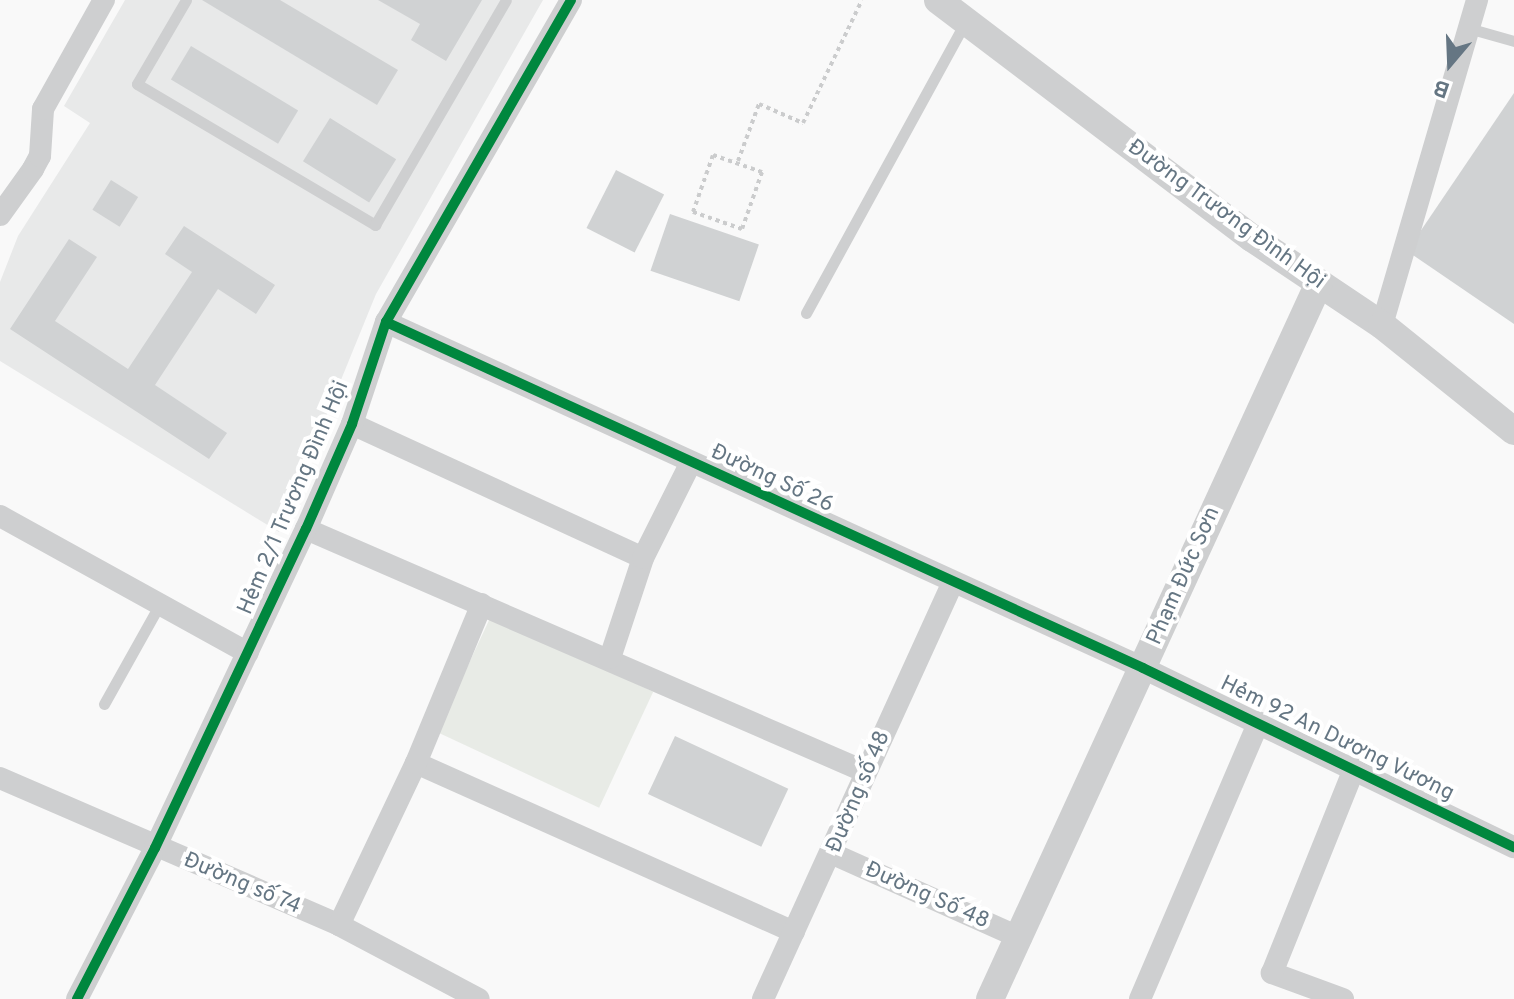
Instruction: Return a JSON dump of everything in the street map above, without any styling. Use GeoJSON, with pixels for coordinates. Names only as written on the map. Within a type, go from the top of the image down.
{"type":"FeatureCollection","features":[{"type":"Feature","properties":{"kind":"street"},"geometry":{"type":"LineString","coordinates":[[0,215],[40,156],[43,109],[104,0]]}},
{"type":"Feature","properties":{"kind":"street","name":"Hẻm 2/1 Trương Đình Hội"},"geometry":{"type":"LineString","coordinates":[[77,999],[155,848],[306,529],[352,424],[386,322],[571,0]]}},
{"type":"Feature","properties":{"kind":"street","name":"Đường Trương Đình Hội"},"geometry":{"type":"LineString","coordinates":[[938,0],[1319,283],[1382,325],[1514,431]]}},
{"type":"Feature","properties":{"kind":"street"},"geometry":{"type":"LineString","coordinates":[[1382,325],[1477,0]]}},
{"type":"Feature","properties":{"kind":"street","name":"Phạm Đức Sơn"},"geometry":{"type":"LineString","coordinates":[[990,999],[1021,938],[1319,283]]}},
{"type":"Feature","properties":{"kind":"street","name":"Đường Số 26"},"geometry":{"type":"LineString","coordinates":[[386,322],[690,464],[1143,668]]}},
{"type":"Feature","properties":{"kind":"street"},"geometry":{"type":"LineString","coordinates":[[352,424],[643,558]]}},
{"type":"Feature","properties":{"kind":"street"},"geometry":{"type":"LineString","coordinates":[[610,658],[643,558],[690,464]]}},
{"type":"Feature","properties":{"kind":"street"},"geometry":{"type":"LineString","coordinates":[[0,516],[248,653]]}},
{"type":"Feature","properties":{"kind":"street"},"geometry":{"type":"LineString","coordinates":[[306,529],[610,658],[866,772]]}},
{"type":"Feature","properties":{"kind":"street","name":"Đường số 48"},"geometry":{"type":"LineString","coordinates":[[763,999],[833,854],[866,772],[953,583]]}},
{"type":"Feature","properties":{"kind":"street"},"geometry":{"type":"LineString","coordinates":[[339,925],[416,763],[482,604]]}},
{"type":"Feature","properties":{"kind":"street","name":"Hẻm 92 An Dương Vương"},"geometry":{"type":"LineString","coordinates":[[1143,668],[1514,847]]}},
{"type":"Feature","properties":{"kind":"street"},"geometry":{"type":"LineString","coordinates":[[1140,999],[1259,722]]}},
{"type":"Feature","properties":{"kind":"street"},"geometry":{"type":"LineString","coordinates":[[416,763],[794,932]]}},
{"type":"Feature","properties":{"kind":"street"},"geometry":{"type":"LineString","coordinates":[[1343,999],[1272,973],[1354,769]]}},
{"type":"Feature","properties":{"kind":"street","name":"Đường số 74"},"geometry":{"type":"LineString","coordinates":[[0,778],[155,848],[339,925],[479,999]]}},
{"type":"Feature","properties":{"kind":"street","name":"Đường Số 48"},"geometry":{"type":"LineString","coordinates":[[833,854],[1021,938]]}},
{"type":"Feature","properties":{"kind":"lane"},"geometry":{"type":"LineString","coordinates":[[186,0],[137,84],[375,225],[506,0]]}},
{"type":"Feature","properties":{"kind":"lane"},"geometry":{"type":"LineString","coordinates":[[806,313],[965,22]]}},
{"type":"Feature","properties":{"kind":"lane"},"geometry":{"type":"LineString","coordinates":[[1468,28],[1514,41]]}},
{"type":"Feature","properties":{"kind":"lane"},"geometry":{"type":"LineString","coordinates":[[104,704],[160,604]]}},
{"type":"Feature","properties":{"kind":"path"},"geometry":{"type":"LineString","coordinates":[[738,161],[759,104],[803,123],[862,0]]}},
{"type":"Feature","properties":{"kind":"path"},"geometry":{"type":"LineString","coordinates":[[713,155],[738,161],[757,167],[763,178],[747,225],[736,230],[698,217],[693,204],[713,155]]}},
{"type":"Feature","properties":{"kind":"shaded area"},"geometry":{"type":"Polygon","coordinates":[[[125,0],[543,0],[376,294],[279,532],[0,361],[0,282],[18,236],[90,123],[64,106],[125,0]]]}},
{"type":"Feature","properties":{"kind":"shaded area"},"geometry":{"type":"Polygon","coordinates":[[[491,616],[653,692],[599,808],[437,732],[491,616]]]}},
{"type":"Feature","properties":{"kind":"building"},"geometry":{"type":"Polygon","coordinates":[[[202,0],[280,0],[398,70],[377,105],[202,0]]]}},
{"type":"Feature","properties":{"kind":"building"},"geometry":{"type":"Polygon","coordinates":[[[378,0],[482,0],[446,61],[411,40],[420,24],[378,0]]]}},
{"type":"Feature","properties":{"kind":"building"},"geometry":{"type":"Polygon","coordinates":[[[191,46],[298,110],[278,144],[171,79],[191,46]]]}},
{"type":"Feature","properties":{"kind":"building"},"geometry":{"type":"Polygon","coordinates":[[[1514,93],[1514,324],[1407,251],[1514,93]]]}},
{"type":"Feature","properties":{"kind":"building"},"geometry":{"type":"Polygon","coordinates":[[[330,118],[396,159],[369,203],[303,161],[330,118]]]}},
{"type":"Feature","properties":{"kind":"building"},"geometry":{"type":"Polygon","coordinates":[[[616,170],[664,195],[635,252],[586,228],[616,170]]]}},
{"type":"Feature","properties":{"kind":"building"},"geometry":{"type":"Polygon","coordinates":[[[111,180],[138,197],[120,227],[92,210],[111,180]]]}},
{"type":"Feature","properties":{"kind":"building"},"geometry":{"type":"Polygon","coordinates":[[[670,214],[759,245],[739,301],[650,271],[670,214]]]}},
{"type":"Feature","properties":{"kind":"building"},"geometry":{"type":"Polygon","coordinates":[[[184,226],[275,285],[256,314],[218,289],[155,385],[227,433],[209,459],[10,329],[69,239],[97,257],[55,321],[128,369],[192,272],[165,254],[184,226]]]}},
{"type":"Feature","properties":{"kind":"building"},"geometry":{"type":"Polygon","coordinates":[[[675,736],[788,789],[761,847],[648,794],[675,736]]]}},
{"type":"Feature","properties":{"kind":"cycle path"},"geometry":{"type":"LineString","coordinates":[[77,999],[155,848],[306,529],[352,424],[386,322],[571,0]]}},
{"type":"Feature","properties":{"kind":"cycle path"},"geometry":{"type":"LineString","coordinates":[[386,322],[1143,668],[1514,847]]}}]}
